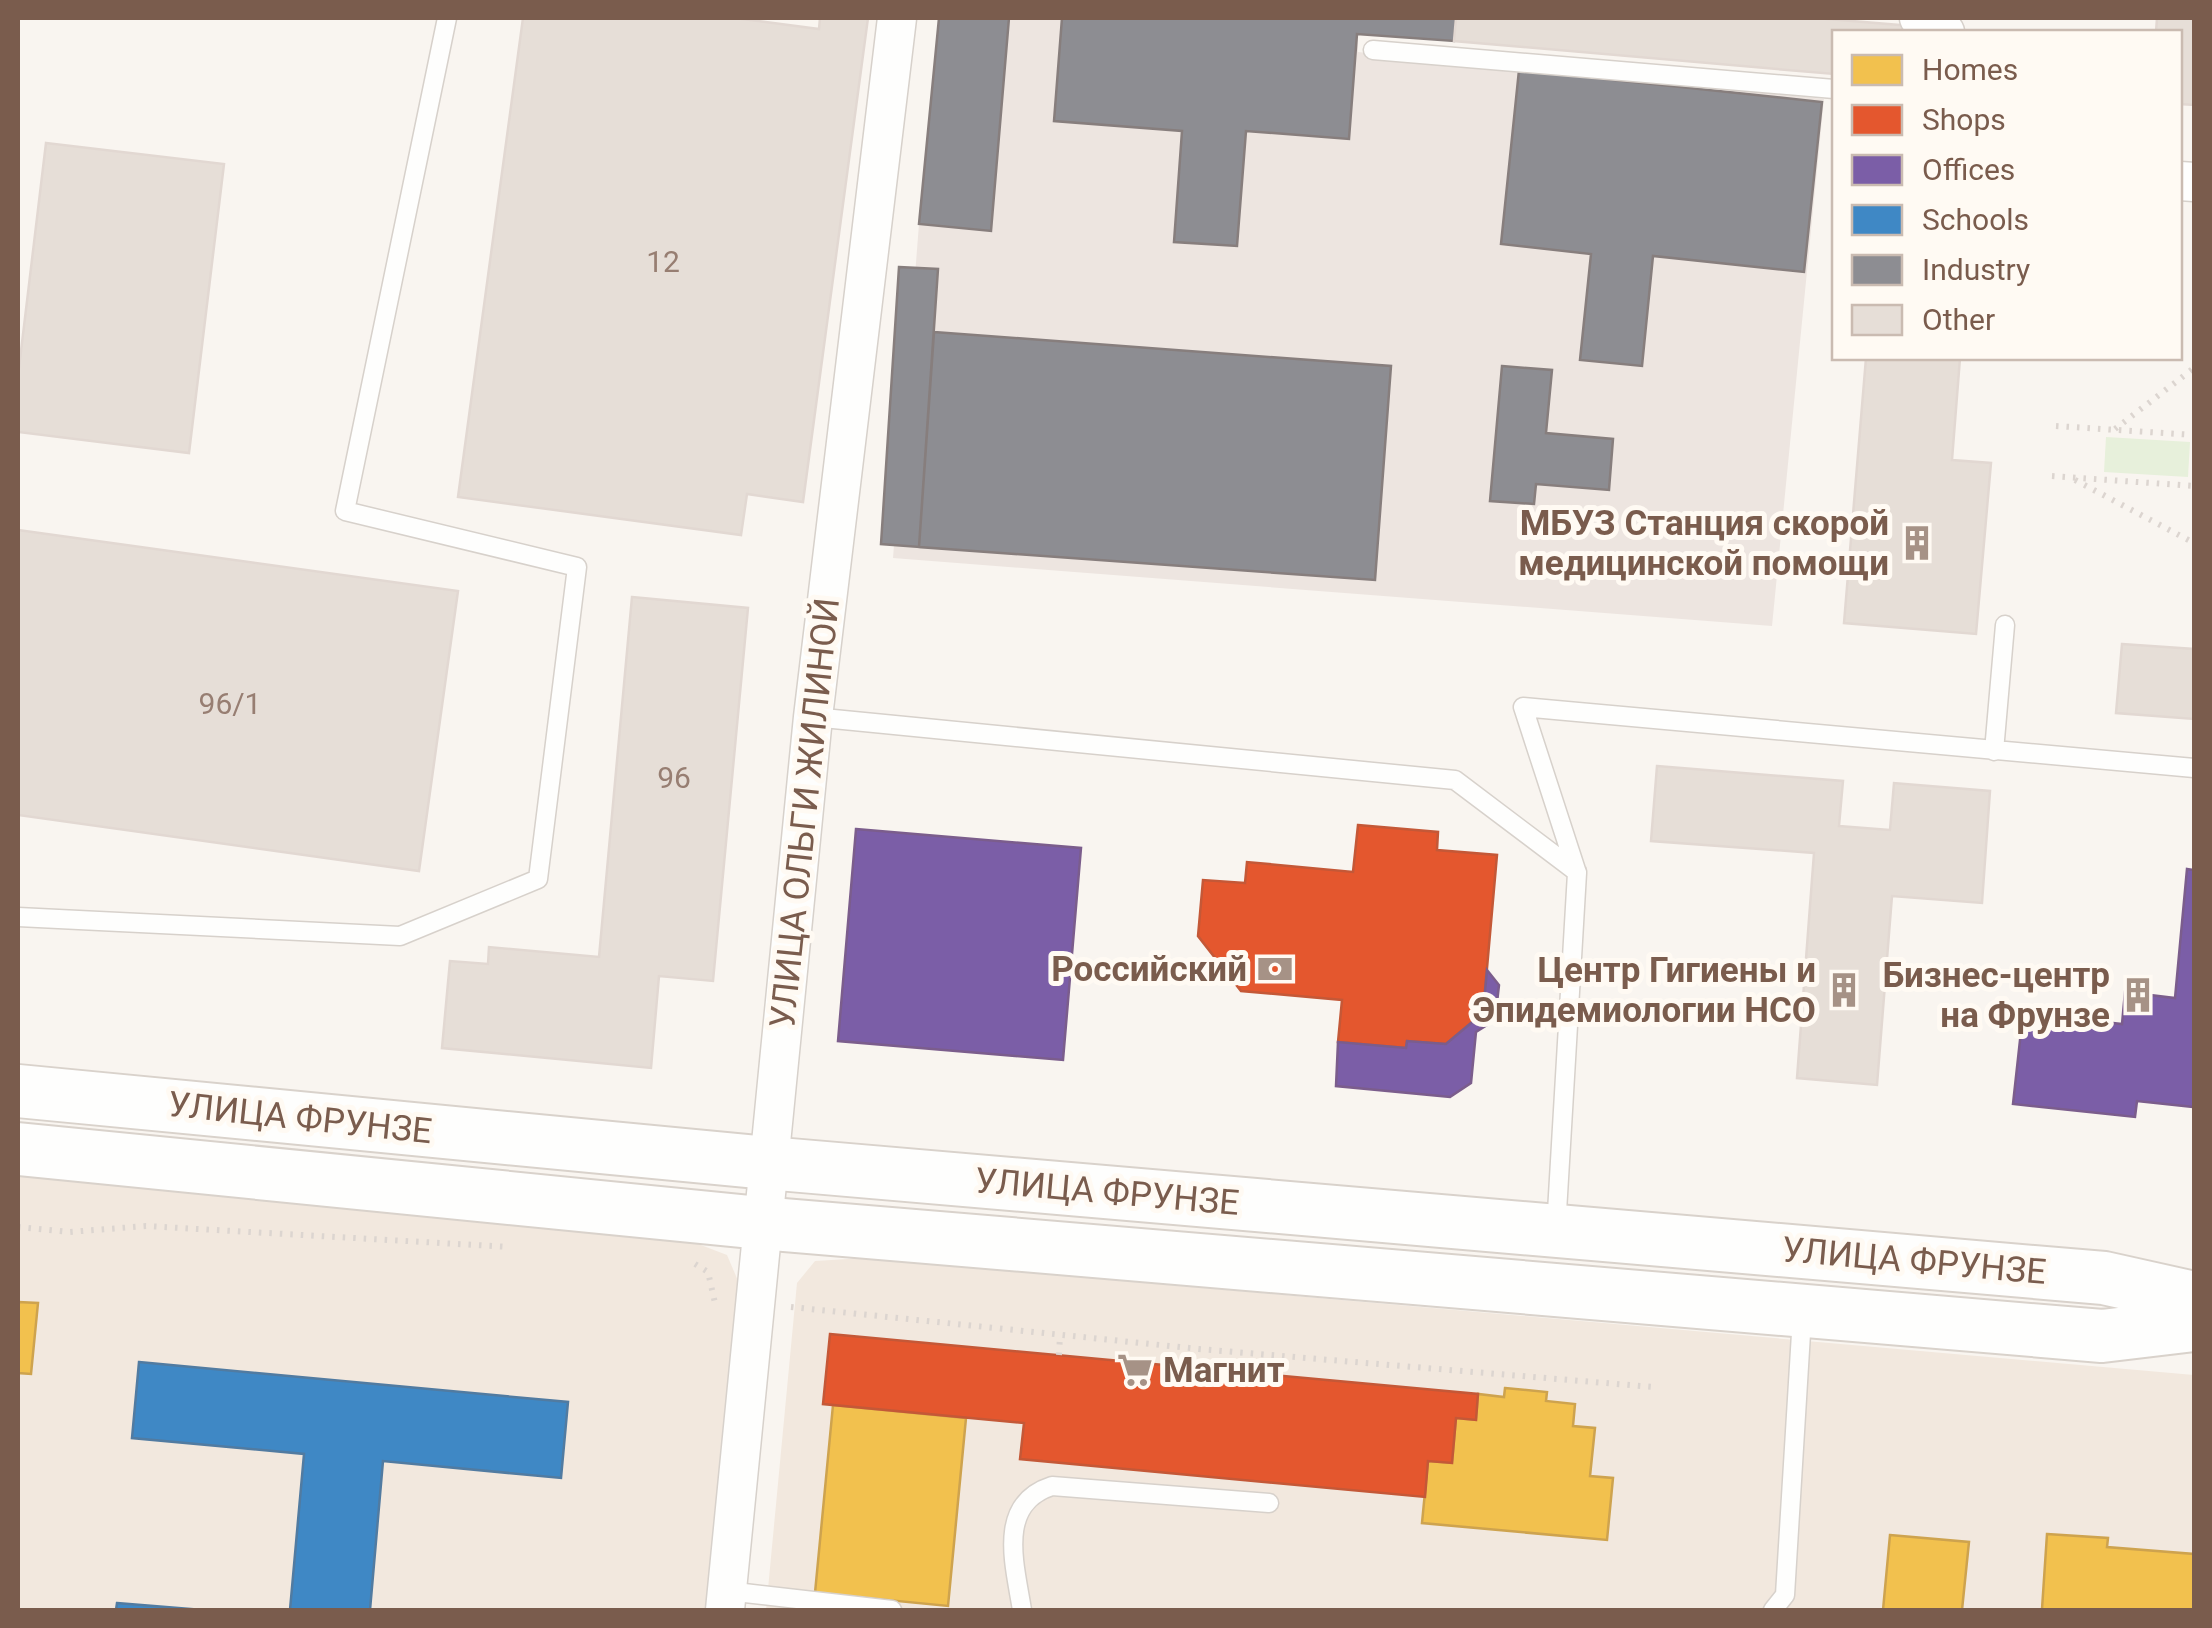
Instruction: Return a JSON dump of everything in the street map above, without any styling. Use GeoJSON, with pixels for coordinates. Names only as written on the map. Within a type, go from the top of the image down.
{"type":"FeatureCollection","features":[{"type":"Feature","properties":{"kind":"main road","name":"УЛИЦА ФРУНЗЕ"},"geometry":{"type":"LineString","coordinates":[[18,1091],[768,1163],[2104,1278],[2194,1298]]}},
{"type":"Feature","properties":{"kind":"main road","name":"УЛИЦА ФРУНЗЕ"},"geometry":{"type":"LineString","coordinates":[[18,1149],[761,1223],[2102,1336],[2194,1325]]}},
{"type":"Feature","properties":{"kind":"street","name":"УЛИЦА ОЛЬГИ ЖИЛИНОЙ"},"geometry":{"type":"LineString","coordinates":[[726,1601],[813,717],[897,18]]}},
{"type":"Feature","properties":{"kind":"street"},"geometry":{"type":"LineString","coordinates":[[1918,18],[1940,30]]}},
{"type":"Feature","properties":{"kind":"lane"},"geometry":{"type":"LineString","coordinates":[[18,917],[400,936],[538,879],[578,567],[344,512],[447,18]]}},
{"type":"Feature","properties":{"kind":"lane"},"geometry":{"type":"LineString","coordinates":[[1373,50],[1832,89]]}},
{"type":"Feature","properties":{"kind":"lane"},"geometry":{"type":"LineString","coordinates":[[1994,751],[2005,625]]}},
{"type":"Feature","properties":{"kind":"lane"},"geometry":{"type":"LineString","coordinates":[[1556,1230],[1577,873],[1523,707],[2194,768]]}},
{"type":"Feature","properties":{"kind":"lane"},"geometry":{"type":"LineString","coordinates":[[813,717],[1454,780],[1577,873]]}},
{"type":"Feature","properties":{"kind":"lane"},"geometry":{"type":"LineString","coordinates":[[1773,1610],[1785,1595],[1802,1311]]}},
{"type":"Feature","properties":{"kind":"lane"},"geometry":{"type":"LineString","coordinates":[[1022,1610],[1012,1544],[1016,1512],[1034,1492],[1052,1486],[1269,1503]]}},
{"type":"Feature","properties":{"kind":"lane"},"geometry":{"type":"LineString","coordinates":[[726,1601],[892,1610]]}},
{"type":"Feature","properties":{"kind":"path"},"geometry":{"type":"LineString","coordinates":[[2114,430],[2194,368]]}},
{"type":"Feature","properties":{"kind":"path"},"geometry":{"type":"LineString","coordinates":[[2056,426],[2194,436]]}},
{"type":"Feature","properties":{"kind":"path"},"geometry":{"type":"LineString","coordinates":[[2052,476],[2194,486]]}},
{"type":"Feature","properties":{"kind":"path"},"geometry":{"type":"LineString","coordinates":[[2069,477],[2194,543]]}},
{"type":"Feature","properties":{"kind":"path"},"geometry":{"type":"LineString","coordinates":[[18,1227],[69,1232],[146,1226],[513,1247]]}},
{"type":"Feature","properties":{"kind":"path"},"geometry":{"type":"LineString","coordinates":[[686,1258],[708,1272],[716,1300],[714,1320]]}},
{"type":"Feature","properties":{"kind":"path"},"geometry":{"type":"LineString","coordinates":[[716,1300],[1060,1335],[1654,1387]]}},
{"type":"Feature","properties":{"kind":"path"},"geometry":{"type":"LineString","coordinates":[[1059,1355],[1060,1335]]}},
{"type":"Feature","properties":{"kind":"shaded area"},"geometry":{"type":"Polygon","coordinates":[[[1009,18],[1358,18],[1358,52],[1824,99],[1772,626],[893,558],[919,224],[991,231],[1009,18]]]}},
{"type":"Feature","properties":{"kind":"shaded area"},"geometry":{"type":"Polygon","coordinates":[[[18,1176],[693,1242],[727,1255],[745,1297],[717,1610],[18,1610],[18,1176]]]}},
{"type":"Feature","properties":{"kind":"shaded area"},"geometry":{"type":"Polygon","coordinates":[[[864,1258],[2194,1375],[2194,1610],[766,1610],[797,1283],[815,1261],[864,1258]]]}},
{"type":"Feature","properties":{"kind":"green space"},"geometry":{"type":"Polygon","coordinates":[[[2106,437],[2190,442],[2188,477],[2104,472],[2106,437]]]}},
{"type":"Feature","properties":{"kind":"building: Homes"},"geometry":{"type":"Polygon","coordinates":[[[18,1302],[38,1303],[31,1374],[18,1373],[18,1302]]]}},
{"type":"Feature","properties":{"kind":"building: Homes"},"geometry":{"type":"Polygon","coordinates":[[[1505,1388],[1547,1392],[1546,1401],[1575,1404],[1573,1426],[1595,1428],[1590,1476],[1613,1478],[1607,1540],[1422,1523],[1428,1461],[1452,1463],[1456,1418],[1476,1420],[1478,1394],[1504,1397],[1505,1388]]]}},
{"type":"Feature","properties":{"kind":"building: Homes"},"geometry":{"type":"Polygon","coordinates":[[[833,1405],[966,1418],[948,1606],[815,1593],[833,1405]]]}},
{"type":"Feature","properties":{"kind":"building: Homes"},"geometry":{"type":"Polygon","coordinates":[[[2047,1534],[2108,1538],[2107,1547],[2194,1554],[2194,1610],[2042,1609],[2047,1534]]]}},
{"type":"Feature","properties":{"kind":"building: Homes"},"geometry":{"type":"Polygon","coordinates":[[[1890,1535],[1969,1542],[1962,1610],[1883,1610],[1890,1535]]]}},
{"type":"Feature","properties":{"kind":"building: Shops"},"geometry":{"type":"Polygon","coordinates":[[[1358,825],[1438,832],[1437,850],[1497,855],[1483,1013],[1446,1044],[1407,1041],[1406,1048],[1338,1042],[1342,1000],[1241,991],[1198,936],[1203,880],[1245,883],[1247,862],[1353,872],[1358,825]]]}},
{"type":"Feature","properties":{"kind":"building: Shops"},"geometry":{"type":"Polygon","coordinates":[[[830,1334],[1478,1394],[1476,1420],[1456,1418],[1452,1463],[1428,1461],[1425,1497],[1020,1459],[1024,1423],[823,1404],[830,1334]]]}},
{"type":"Feature","properties":{"kind":"building: Offices"},"geometry":{"type":"Polygon","coordinates":[[[856,829],[1081,848],[1063,1060],[838,1041],[856,829]]]}},
{"type":"Feature","properties":{"kind":"building: Offices","name":"Бизнес-центр на Фрунзе"},"geometry":{"type":"Polygon","coordinates":[[[2187,869],[2194,870],[2194,1107],[2137,1101],[2135,1117],[2013,1104],[2023,1013],[2122,1024],[2125,992],[2175,998],[2187,869]]]}},
{"type":"Feature","properties":{"kind":"building: Offices"},"geometry":{"type":"Polygon","coordinates":[[[1487,970],[1499,985],[1495,1020],[1476,1032],[1471,1083],[1450,1097],[1336,1086],[1338,1042],[1406,1048],[1407,1041],[1446,1044],[1483,1013],[1487,970]]]}},
{"type":"Feature","properties":{"kind":"building: Schools"},"geometry":{"type":"Polygon","coordinates":[[[139,1362],[568,1402],[561,1478],[383,1461],[370,1610],[290,1610],[304,1454],[132,1438],[139,1362]]]}},
{"type":"Feature","properties":{"kind":"building: Schools"},"geometry":{"type":"Polygon","coordinates":[[[117,1603],[203,1610],[116,1610],[117,1603]]]}},
{"type":"Feature","properties":{"kind":"building: Industry"},"geometry":{"type":"Polygon","coordinates":[[[939,18],[1009,18],[991,231],[919,224],[939,18]]]}},
{"type":"Feature","properties":{"kind":"building: Industry"},"geometry":{"type":"Polygon","coordinates":[[[1062,18],[1456,18],[1454,41],[1357,34],[1349,139],[1246,131],[1237,246],[1174,242],[1182,131],[1054,121],[1062,18]]]}},
{"type":"Feature","properties":{"kind":"building: Industry"},"geometry":{"type":"Polygon","coordinates":[[[1519,70],[1822,102],[1804,272],[1653,256],[1642,366],[1580,360],[1591,254],[1501,244],[1519,70]]]}},
{"type":"Feature","properties":{"kind":"building: Industry"},"geometry":{"type":"Polygon","coordinates":[[[899,267],[938,269],[919,547],[881,544],[899,267]]]}},
{"type":"Feature","properties":{"kind":"building: Industry"},"geometry":{"type":"Polygon","coordinates":[[[934,332],[1391,366],[1375,580],[919,547],[934,332]]]}},
{"type":"Feature","properties":{"kind":"building: Industry"},"geometry":{"type":"Polygon","coordinates":[[[1502,366],[1552,370],[1546,433],[1613,439],[1609,490],[1536,484],[1534,504],[1490,501],[1502,366]]]}},
{"type":"Feature","properties":{"kind":"building: Other"},"geometry":{"type":"Polygon","coordinates":[[[523,18],[735,18],[819,29],[820,18],[868,18],[803,502],[747,494],[741,535],[458,497],[523,18]]]}},
{"type":"Feature","properties":{"kind":"building: Other"},"geometry":{"type":"Polygon","coordinates":[[[1456,18],[1816,18],[1923,27],[1832,30],[1832,74],[1454,41],[1456,18]]]}},
{"type":"Feature","properties":{"kind":"building: Other"},"geometry":{"type":"Polygon","coordinates":[[[2157,18],[2194,18],[2194,105],[2182,104],[2182,30],[2156,30],[2157,18]]]}},
{"type":"Feature","properties":{"kind":"building: Other"},"geometry":{"type":"Polygon","coordinates":[[[46,143],[224,164],[189,453],[18,432],[18,376],[46,143]]]}},
{"type":"Feature","properties":{"kind":"building: Other","name":"МБУЗ Станция скорой медицинской помощи"},"geometry":{"type":"Polygon","coordinates":[[[1866,360],[1960,360],[1952,460],[1991,463],[1976,634],[1844,623],[1866,360]]]}},
{"type":"Feature","properties":{"kind":"building: Other"},"geometry":{"type":"Polygon","coordinates":[[[18,530],[458,591],[419,871],[18,815],[18,530]]]}},
{"type":"Feature","properties":{"kind":"building: Other"},"geometry":{"type":"Polygon","coordinates":[[[632,597],[748,608],[713,981],[659,976],[651,1068],[442,1048],[450,961],[488,964],[489,947],[599,957],[632,597]]]}},
{"type":"Feature","properties":{"kind":"building: Other"},"geometry":{"type":"Polygon","coordinates":[[[2122,644],[2194,649],[2194,719],[2116,713],[2122,644]]]}},
{"type":"Feature","properties":{"kind":"building: Other","name":"Центр Гигиены и Эпидемиологии НСО"},"geometry":{"type":"Polygon","coordinates":[[[1657,766],[1843,781],[1839,826],[1890,830],[1894,783],[1990,791],[1982,903],[1892,896],[1877,1085],[1797,1078],[1814,853],[1651,841],[1657,766]]]}},
{"type":"Feature","properties":{"kind":"place","name":"МБУЗ Станция скорой медицинской помощи"},"geometry":{"type":"Point","coordinates":[1917,543]}},
{"type":"Feature","properties":{"kind":"place","name":"Российский"},"geometry":{"type":"Point","coordinates":[1275,969]}},
{"type":"Feature","properties":{"kind":"place","name":"Центр Гигиены и Эпидемиологии НСО"},"geometry":{"type":"Point","coordinates":[1844,990]}},
{"type":"Feature","properties":{"kind":"place","name":"Бизнес-центр на Фрунзе"},"geometry":{"type":"Point","coordinates":[2138,995]}},
{"type":"Feature","properties":{"kind":"place","name":"Магнит"},"geometry":{"type":"Point","coordinates":[1135,1370]}}]}
